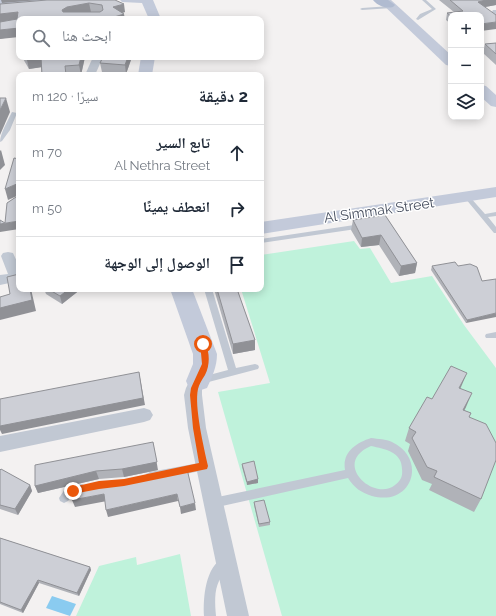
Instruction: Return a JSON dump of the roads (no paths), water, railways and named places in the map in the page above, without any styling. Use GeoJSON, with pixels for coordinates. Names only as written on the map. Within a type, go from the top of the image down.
{"type":"FeatureCollection","features":[{"type":"Feature","properties":{"kind":"street"},"geometry":{"type":"LineString","coordinates":[[147,0],[154,16]]}},
{"type":"Feature","properties":{"kind":"street"},"geometry":{"type":"LineString","coordinates":[[0,3],[41,2]]}},
{"type":"Feature","properties":{"kind":"street"},"geometry":{"type":"LineString","coordinates":[[0,8],[41,2]]}},
{"type":"Feature","properties":{"kind":"street"},"geometry":{"type":"LineString","coordinates":[[391,2],[418,19],[448,45]]}},
{"type":"Feature","properties":{"kind":"street"},"geometry":{"type":"LineString","coordinates":[[391,2],[448,59]]}},
{"type":"Feature","properties":{"kind":"street"},"geometry":{"type":"LineString","coordinates":[[496,12],[494,13],[496,17]]}},
{"type":"Feature","properties":{"kind":"street"},"geometry":{"type":"LineString","coordinates":[[91,72],[97,60]]}},
{"type":"Feature","properties":{"kind":"street"},"geometry":{"type":"LineString","coordinates":[[146,72],[148,60]]}},
{"type":"Feature","properties":{"kind":"street"},"geometry":{"type":"LineString","coordinates":[[484,77],[496,88]]}},
{"type":"Feature","properties":{"kind":"street"},"geometry":{"type":"LineString","coordinates":[[484,93],[496,103]]}},
{"type":"Feature","properties":{"kind":"street","name":"Al Simmak Street"},"geometry":{"type":"LineString","coordinates":[[264,216],[496,181]]}},
{"type":"Feature","properties":{"kind":"street","name":"Al Simmak Street"},"geometry":{"type":"LineString","coordinates":[[264,228],[496,192]]}},
{"type":"Feature","properties":{"kind":"street"},"geometry":{"type":"LineString","coordinates":[[9,256],[16,274]]}},
{"type":"Feature","properties":{"kind":"street"},"geometry":{"type":"LineString","coordinates":[[0,280],[16,276]]}},
{"type":"Feature","properties":{"kind":"street"},"geometry":{"type":"LineString","coordinates":[[182,292],[206,354],[205,364],[194,388],[193,395],[197,428],[212,503],[238,616]]}},
{"type":"Feature","properties":{"kind":"street"},"geometry":{"type":"LineString","coordinates":[[0,444],[144,415]]}},
{"type":"Feature","properties":{"kind":"lane"},"geometry":{"type":"LineString","coordinates":[[418,19],[422,14],[430,12],[434,9],[424,0]]}},
{"type":"Feature","properties":{"kind":"lane"},"geometry":{"type":"LineString","coordinates":[[362,9],[391,2]]}},
{"type":"Feature","properties":{"kind":"lane"},"geometry":{"type":"LineString","coordinates":[[0,140],[7,130],[14,113]]}},
{"type":"Feature","properties":{"kind":"lane"},"geometry":{"type":"LineString","coordinates":[[467,197],[496,231]]}},
{"type":"Feature","properties":{"kind":"lane"},"geometry":{"type":"LineString","coordinates":[[483,216],[496,214]]}},
{"type":"Feature","properties":{"kind":"lane"},"geometry":{"type":"LineString","coordinates":[[264,241],[366,225]]}},
{"type":"Feature","properties":{"kind":"lane"},"geometry":{"type":"LineString","coordinates":[[209,292],[233,372]]}},
{"type":"Feature","properties":{"kind":"lane"},"geometry":{"type":"LineString","coordinates":[[198,381],[255,366]]}},
{"type":"Feature","properties":{"kind":"lane"},"geometry":{"type":"LineString","coordinates":[[371,442],[379,442],[395,448],[406,460],[408,467],[406,481],[402,487],[388,494],[380,494],[364,488],[354,479],[351,473],[349,466],[352,452],[357,447],[371,442]]}},
{"type":"Feature","properties":{"kind":"lane"},"geometry":{"type":"LineString","coordinates":[[138,480],[204,466]]}},
{"type":"Feature","properties":{"kind":"lane"},"geometry":{"type":"LineString","coordinates":[[212,503],[351,473]]}},
{"type":"Feature","properties":{"kind":"lane"},"geometry":{"type":"LineString","coordinates":[[64,498],[73,491],[94,486]]}},
{"type":"Feature","properties":{"kind":"lane"},"geometry":{"type":"LineString","coordinates":[[210,616],[209,593],[215,575],[226,562]]}},
{"type":"Feature","properties":{"kind":"water"},"geometry":{"type":"Polygon","coordinates":[[[52,596],[76,604],[70,616],[46,608],[52,596]]]}}]}
